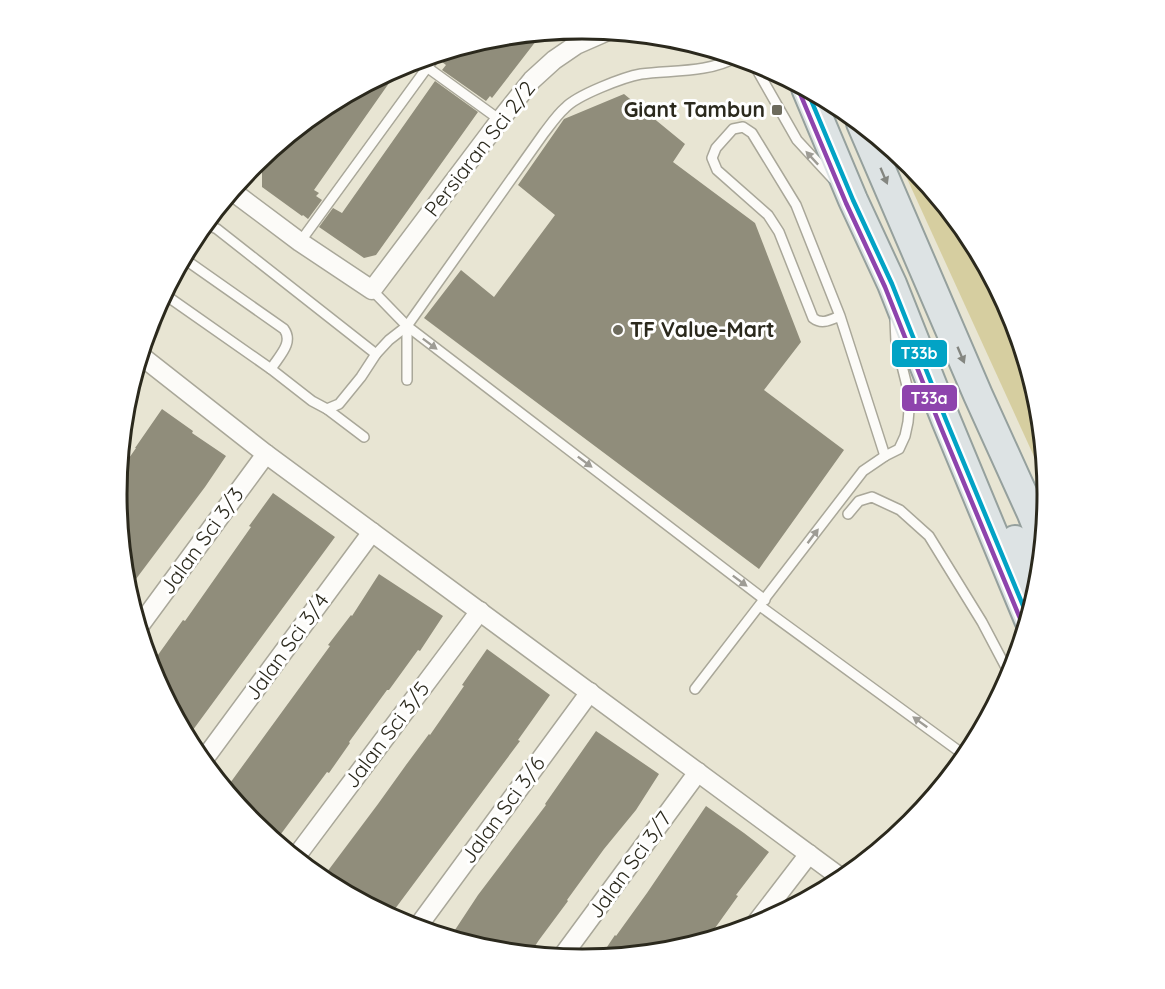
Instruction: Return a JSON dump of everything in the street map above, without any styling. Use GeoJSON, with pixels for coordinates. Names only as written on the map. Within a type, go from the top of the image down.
{"type":"FeatureCollection","features":[{"type":"Feature","properties":{"kind":"main road"},"geometry":{"type":"LineString","coordinates":[[811,101],[853,200],[892,284],[1023,606]]}},
{"type":"Feature","properties":{"kind":"main road"},"geometry":{"type":"LineString","coordinates":[[868,140],[1037,526]]}},
{"type":"Feature","properties":{"kind":"main road"},"geometry":{"type":"LineString","coordinates":[[946,420],[986,480],[1031,574]]}},
{"type":"Feature","properties":{"kind":"street","name":"Persiaran Sci 2/2"},"geometry":{"type":"LineString","coordinates":[[372,290],[532,80],[554,60],[589,39]]}},
{"type":"Feature","properties":{"kind":"street"},"geometry":{"type":"LineString","coordinates":[[238,196],[300,242],[372,290]]}},
{"type":"Feature","properties":{"kind":"street"},"geometry":{"type":"LineString","coordinates":[[147,361],[266,454],[835,873]]}},
{"type":"Feature","properties":{"kind":"street","name":"Jalan Sci 3/3"},"geometry":{"type":"LineString","coordinates":[[145,619],[266,454]]}},
{"type":"Feature","properties":{"kind":"street","name":"Jalan Sci 3/4"},"geometry":{"type":"LineString","coordinates":[[208,754],[372,532]]}},
{"type":"Feature","properties":{"kind":"street","name":"Jalan Sci 3/5"},"geometry":{"type":"LineString","coordinates":[[300,852],[480,611]]}},
{"type":"Feature","properties":{"kind":"street","name":"Jalan Sci 3/6"},"geometry":{"type":"LineString","coordinates":[[422,921],[590,692]]}},
{"type":"Feature","properties":{"kind":"street","name":"Jalan Sci 3/7"},"geometry":{"type":"LineString","coordinates":[[567,949],[698,772]]}},
{"type":"Feature","properties":{"kind":"street"},"geometry":{"type":"LineString","coordinates":[[765,911],[809,854]]}},
{"type":"Feature","properties":{"kind":"lane"},"geometry":{"type":"LineString","coordinates":[[327,409],[339,404],[376,354],[407,326],[544,132],[566,106],[602,86],[639,74],[688,71],[727,62]]}},
{"type":"Feature","properties":{"kind":"lane"},"geometry":{"type":"LineString","coordinates":[[300,242],[427,67],[500,120]]}},
{"type":"Feature","properties":{"kind":"lane"},"geometry":{"type":"LineString","coordinates":[[760,75],[797,140],[853,200]]}},
{"type":"Feature","properties":{"kind":"lane"},"geometry":{"type":"LineString","coordinates":[[840,316],[824,322],[818,322],[813,318],[779,232],[768,215],[717,170],[712,159],[716,148],[733,129],[743,127],[752,133],[796,205],[840,316],[885,456]]}},
{"type":"Feature","properties":{"kind":"lane"},"geometry":{"type":"LineString","coordinates":[[213,228],[376,354]]}},
{"type":"Feature","properties":{"kind":"lane"},"geometry":{"type":"LineString","coordinates":[[190,263],[284,328],[288,334],[288,342],[271,369]]}},
{"type":"Feature","properties":{"kind":"lane"},"geometry":{"type":"LineString","coordinates":[[695,689],[863,471],[885,456],[899,450],[906,436],[910,398],[896,342],[892,284]]}},
{"type":"Feature","properties":{"kind":"lane"},"geometry":{"type":"LineString","coordinates":[[372,290],[407,326],[762,603],[959,751]]}},
{"type":"Feature","properties":{"kind":"lane"},"geometry":{"type":"LineString","coordinates":[[171,299],[364,437]]}},
{"type":"Feature","properties":{"kind":"lane"},"geometry":{"type":"LineString","coordinates":[[407,326],[407,380]]}},
{"type":"Feature","properties":{"kind":"lane"},"geometry":{"type":"LineString","coordinates":[[848,514],[859,501],[872,497],[900,510],[929,536],[982,622],[1005,664]]}},
{"type":"Feature","properties":{"kind":"shaded area"},"geometry":{"type":"Polygon","coordinates":[[[903,171],[944,217],[961,241],[991,293],[1014,348],[1022,377],[1029,406],[1037,462],[903,171]]]}},
{"type":"Feature","properties":{"kind":"building"},"geometry":{"type":"Polygon","coordinates":[[[535,42],[492,98],[490,96],[486,101],[442,70],[446,65],[442,62],[494,48],[535,42]]]}},
{"type":"Feature","properties":{"kind":"building"},"geometry":{"type":"Polygon","coordinates":[[[435,81],[478,112],[376,255],[364,258],[319,227],[333,208],[342,213],[435,81]]]}},
{"type":"Feature","properties":{"kind":"building"},"geometry":{"type":"Polygon","coordinates":[[[390,82],[314,190],[319,193],[316,196],[322,200],[308,219],[262,187],[262,170],[305,133],[355,100],[390,82]]]}},
{"type":"Feature","properties":{"kind":"building","name":"TF Value-Mart"},"geometry":{"type":"Polygon","coordinates":[[[624,94],[685,144],[673,162],[755,223],[801,342],[764,390],[844,450],[759,569],[424,318],[461,270],[494,297],[555,215],[518,185],[564,119],[624,94]]]}},
{"type":"Feature","properties":{"kind":"building"},"geometry":{"type":"Polygon","coordinates":[[[162,409],[226,456],[135,580],[128,524],[127,494],[129,459],[162,409]]]}},
{"type":"Feature","properties":{"kind":"building"},"geometry":{"type":"Polygon","coordinates":[[[273,493],[335,537],[193,730],[174,696],[157,656],[183,620],[185,621],[251,527],[249,526],[273,493]]]}},
{"type":"Feature","properties":{"kind":"building"},"geometry":{"type":"Polygon","coordinates":[[[379,574],[443,616],[420,651],[418,650],[387,690],[329,773],[327,772],[280,835],[260,817],[230,783],[330,646],[328,645],[352,616],[379,574]]]}},
{"type":"Feature","properties":{"kind":"building"},"geometry":{"type":"Polygon","coordinates":[[[487,649],[550,695],[518,740],[520,741],[395,909],[327,872],[430,735],[464,686],[462,685],[487,649]]]}},
{"type":"Feature","properties":{"kind":"building"},"geometry":{"type":"Polygon","coordinates":[[[596,731],[659,774],[636,810],[604,849],[534,947],[494,941],[454,931],[478,895],[596,731]]]}},
{"type":"Feature","properties":{"kind":"building"},"geometry":{"type":"Polygon","coordinates":[[[706,806],[769,852],[736,895],[738,896],[713,930],[671,941],[606,949],[706,806]]]}},
{"type":"Feature","properties":{"kind":"transit line","name":"T33a"},"geometry":{"type":"LineString","coordinates":[[801,95],[846,203],[885,287],[1020,619]]}},
{"type":"Feature","properties":{"kind":"transit line","name":"T33b"},"geometry":{"type":"LineString","coordinates":[[811,101],[853,200],[892,284],[1023,606]]}},
{"type":"Feature","properties":{"kind":"place","name":"Giant Tambun"},"geometry":{"type":"Point","coordinates":[777,110]}},
{"type":"Feature","properties":{"kind":"place","name":"TF Value-Mart"},"geometry":{"type":"Point","coordinates":[618,330]}}]}
